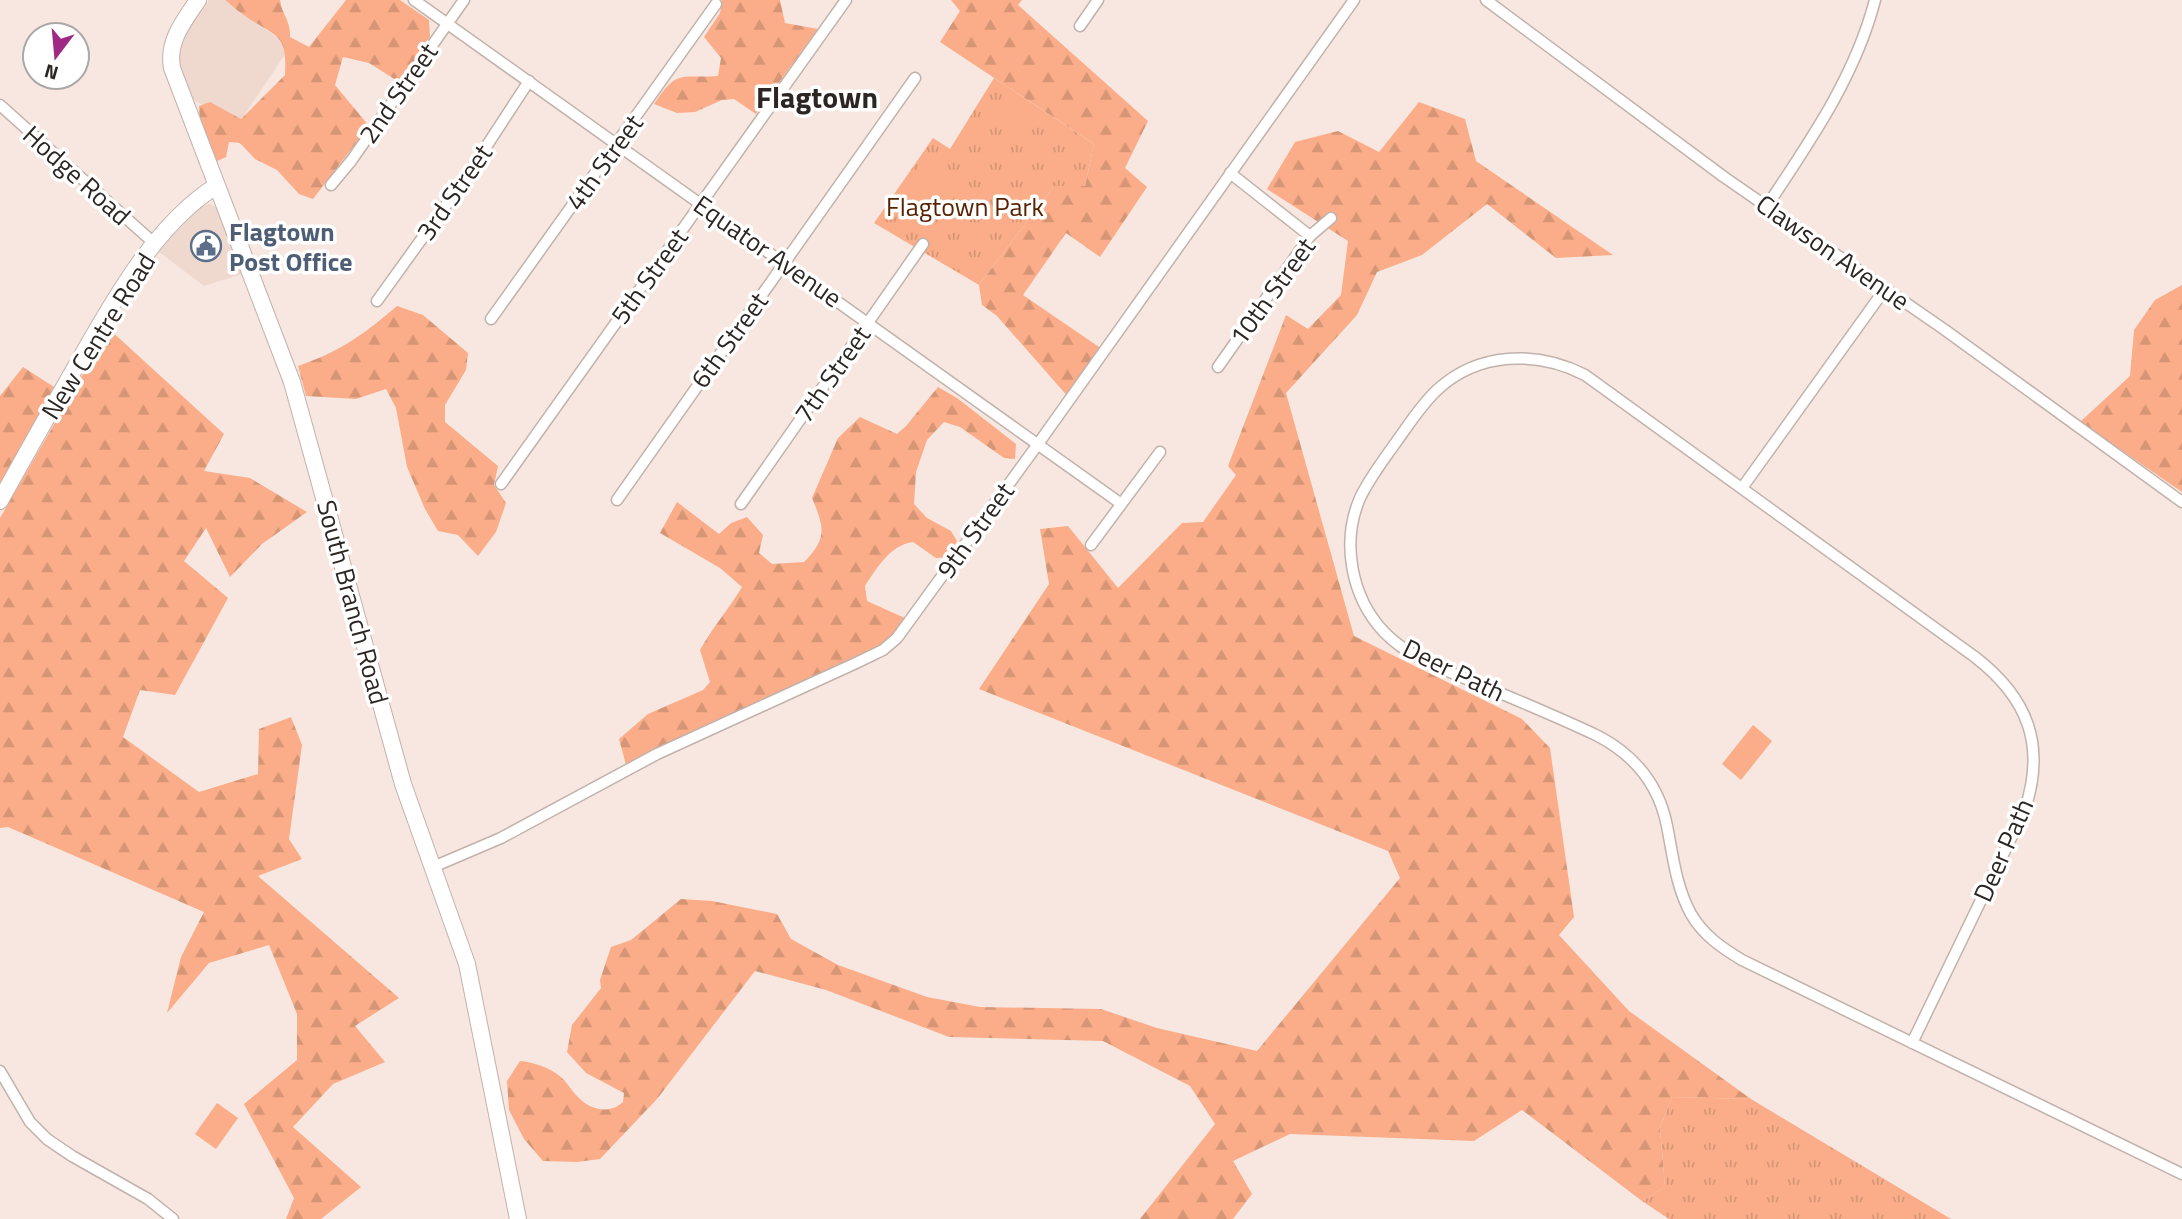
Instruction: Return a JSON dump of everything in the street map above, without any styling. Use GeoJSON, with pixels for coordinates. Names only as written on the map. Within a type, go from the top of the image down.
{"type":"FeatureCollection","features":[{"type":"Feature","properties":{"kind":"street","name":"South Branch Road"},"geometry":{"type":"LineString","coordinates":[[198,0],[177,32],[171,49],[171,62],[292,382],[403,784],[460,939],[474,989],[518,1219]]}},
{"type":"Feature","properties":{"kind":"street","name":"Equator Avenue"},"geometry":{"type":"LineString","coordinates":[[414,0],[1120,503]]}},
{"type":"Feature","properties":{"kind":"street","name":"2nd Street"},"geometry":{"type":"LineString","coordinates":[[331,185],[351,161],[464,0]]}},
{"type":"Feature","properties":{"kind":"street","name":"5th Street"},"geometry":{"type":"LineString","coordinates":[[500,484],[846,0]]}},
{"type":"Feature","properties":{"kind":"street"},"geometry":{"type":"LineString","coordinates":[[1080,26],[1098,0]]}},
{"type":"Feature","properties":{"kind":"street","name":"9th Street"},"geometry":{"type":"LineString","coordinates":[[432,867],[477,850],[657,754],[883,650],[897,638],[1354,0]]}},
{"type":"Feature","properties":{"kind":"street","name":"Clawson Avenue"},"geometry":{"type":"LineString","coordinates":[[1486,0],[1766,206],[2182,502]]}},
{"type":"Feature","properties":{"kind":"street"},"geometry":{"type":"LineString","coordinates":[[1766,206],[1836,98],[1864,36],[1875,0]]}},
{"type":"Feature","properties":{"kind":"street","name":"4th Street"},"geometry":{"type":"LineString","coordinates":[[491,319],[716,5]]}},
{"type":"Feature","properties":{"kind":"street","name":"6th Street"},"geometry":{"type":"LineString","coordinates":[[617,500],[915,78]]}},
{"type":"Feature","properties":{"kind":"street","name":"3rd Street"},"geometry":{"type":"LineString","coordinates":[[376,301],[467,176],[529,81]]}},
{"type":"Feature","properties":{"kind":"street","name":"Hodge Road"},"geometry":{"type":"LineString","coordinates":[[0,105],[155,244]]}},
{"type":"Feature","properties":{"kind":"street"},"geometry":{"type":"LineString","coordinates":[[1230,173],[1310,236]]}},
{"type":"Feature","properties":{"kind":"street","name":"New Centre Road"},"geometry":{"type":"LineString","coordinates":[[0,501],[122,288],[155,244],[189,207],[216,186]]}},
{"type":"Feature","properties":{"kind":"street","name":"10th Street"},"geometry":{"type":"LineString","coordinates":[[1218,367],[1310,236],[1331,218]]}},
{"type":"Feature","properties":{"kind":"street","name":"7th Street"},"geometry":{"type":"LineString","coordinates":[[741,504],[923,244]]}},
{"type":"Feature","properties":{"kind":"street"},"geometry":{"type":"LineString","coordinates":[[1742,488],[1885,289]]}},
{"type":"Feature","properties":{"kind":"street","name":"Deer Path"},"geometry":{"type":"LineString","coordinates":[[1912,1043],[2025,809],[2034,760],[2028,724],[2014,695],[1994,671],[1585,375],[1551,361],[1533,358],[1499,359],[1466,370],[1438,390],[1422,406],[1375,472],[1354,514],[1350,542],[1353,574],[1358,590],[1375,622],[1413,655],[1598,736],[1625,753],[1639,766],[1662,806],[1676,873],[1686,903],[1702,929],[1723,949],[1742,961],[2182,1174]]}},
{"type":"Feature","properties":{"kind":"street"},"geometry":{"type":"LineString","coordinates":[[1090,545],[1160,452]]}},
{"type":"Feature","properties":{"kind":"street"},"geometry":{"type":"LineString","coordinates":[[0,1071],[30,1122],[47,1139],[148,1199],[173,1219]]}},
{"type":"Feature","properties":{"kind":"shaded area"},"geometry":{"type":"Polygon","coordinates":[[[209,0],[224,0],[290,47],[237,126],[189,97],[179,66],[180,45],[209,0]]]}},
{"type":"Feature","properties":{"kind":"shaded area"},"geometry":{"type":"Polygon","coordinates":[[[209,204],[216,207],[242,274],[204,286],[158,251],[200,207],[209,204]]]}},
{"type":"Feature","properties":{"kind":"green space"},"geometry":{"type":"Polygon","coordinates":[[[225,0],[280,0],[290,37],[309,47],[346,0],[400,0],[429,20],[430,37],[399,82],[369,63],[343,57],[335,85],[369,126],[313,199],[299,194],[277,170],[255,159],[240,143],[229,142],[226,157],[215,162],[200,124],[199,106],[210,102],[241,119],[285,75],[285,53],[280,40],[225,0]]]}},
{"type":"Feature","properties":{"kind":"green space"},"geometry":{"type":"Polygon","coordinates":[[[722,0],[780,0],[785,23],[818,29],[756,114],[734,99],[722,100],[695,112],[677,113],[654,104],[675,80],[718,76],[721,58],[704,37],[720,13],[722,0]]]}},
{"type":"Feature","properties":{"kind":"green space"},"geometry":{"type":"Polygon","coordinates":[[[951,0],[1022,0],[1018,5],[1148,121],[1125,168],[1147,187],[1100,257],[1066,233],[1023,295],[1102,349],[1070,399],[997,316],[982,305],[979,285],[1054,186],[1085,186],[1094,144],[940,42],[960,11],[951,0]]]}},
{"type":"Feature","properties":{"kind":"green space","name":"Flagtown Park"},"geometry":{"type":"Polygon","coordinates":[[[994,78],[1094,144],[1085,186],[1054,186],[979,285],[874,223],[933,138],[950,149],[994,78]]]}},
{"type":"Feature","properties":{"kind":"green space"},"geometry":{"type":"Polygon","coordinates":[[[1419,102],[1465,119],[1476,161],[1613,255],[1556,258],[1487,204],[1422,255],[1377,272],[1357,315],[1286,393],[1354,636],[1522,719],[1550,748],[1574,917],[1559,935],[1629,1011],[1751,1099],[1672,1097],[1660,1128],[1665,1187],[1642,1201],[1522,1110],[1474,1141],[1290,1134],[1233,1161],[1252,1194],[1233,1219],[1140,1219],[1215,1124],[1190,1086],[1103,1041],[949,1037],[826,990],[755,971],[657,1099],[600,1159],[577,1162],[543,1161],[524,1139],[509,1110],[507,1081],[520,1061],[542,1066],[557,1074],[577,1096],[595,1108],[612,1108],[623,1102],[624,1093],[586,1073],[567,1052],[572,1025],[601,988],[600,980],[611,947],[631,940],[681,899],[712,901],[777,914],[791,939],[838,965],[927,997],[980,1007],[1101,1009],[1157,1028],[1257,1051],[1400,878],[1388,851],[979,689],[1049,584],[1040,529],[1068,526],[1118,588],[1182,523],[1203,522],[1236,475],[1228,466],[1286,315],[1308,329],[1341,295],[1348,241],[1267,189],[1295,142],[1338,131],[1379,152],[1419,102]]]}},
{"type":"Feature","properties":{"kind":"green space"},"geometry":{"type":"Polygon","coordinates":[[[1006,107],[1024,108],[1022,142],[1004,141],[1006,107]]]}},
{"type":"Feature","properties":{"kind":"green space"},"geometry":{"type":"Polygon","coordinates":[[[930,167],[945,177],[953,188],[951,200],[937,212],[908,197],[930,167]]]}},
{"type":"Feature","properties":{"kind":"green space"},"geometry":{"type":"Polygon","coordinates":[[[2182,285],[2182,492],[2080,422],[2130,376],[2134,330],[2155,300],[2182,285]]]}},
{"type":"Feature","properties":{"kind":"green space"},"geometry":{"type":"Polygon","coordinates":[[[397,306],[423,315],[468,353],[466,370],[445,405],[445,422],[498,466],[494,485],[506,503],[496,532],[478,556],[458,535],[438,531],[425,509],[407,467],[396,408],[386,389],[356,399],[306,396],[298,366],[351,341],[397,306]]]}},
{"type":"Feature","properties":{"kind":"green space"},"geometry":{"type":"Polygon","coordinates":[[[109,329],[224,434],[204,471],[250,478],[307,512],[262,544],[230,577],[206,528],[184,561],[228,598],[175,695],[140,690],[123,737],[199,792],[258,774],[259,729],[291,717],[302,745],[289,839],[302,859],[258,876],[399,998],[355,1026],[385,1062],[333,1084],[293,1127],[361,1187],[321,1219],[286,1219],[294,1198],[244,1104],[297,1060],[297,1014],[269,945],[209,963],[167,1013],[181,957],[204,912],[8,827],[0,828],[0,518],[109,329]]]}},
{"type":"Feature","properties":{"kind":"green space"},"geometry":{"type":"Polygon","coordinates":[[[23,367],[54,387],[0,486],[0,396],[23,367]]]}},
{"type":"Feature","properties":{"kind":"green space"},"geometry":{"type":"Polygon","coordinates":[[[938,387],[957,398],[1016,444],[1015,459],[1004,458],[960,427],[944,422],[927,440],[916,472],[914,504],[927,518],[951,531],[957,541],[949,557],[936,558],[913,542],[905,544],[891,552],[874,572],[865,586],[867,601],[907,619],[895,636],[878,649],[626,765],[619,739],[648,714],[703,690],[710,682],[700,650],[742,587],[720,568],[660,533],[677,502],[719,534],[731,523],[747,517],[763,535],[759,553],[772,564],[804,562],[817,546],[822,532],[812,498],[838,438],[860,417],[897,434],[938,387]]]}},
{"type":"Feature","properties":{"kind":"green space"},"geometry":{"type":"Polygon","coordinates":[[[1753,725],[1772,741],[1741,780],[1722,764],[1753,725]]]}},
{"type":"Feature","properties":{"kind":"green space"},"geometry":{"type":"Polygon","coordinates":[[[1672,1097],[1751,1099],[1951,1219],[1669,1219],[1642,1201],[1665,1187],[1660,1128],[1672,1097]]]}},
{"type":"Feature","properties":{"kind":"green space"},"geometry":{"type":"Polygon","coordinates":[[[217,1103],[238,1118],[216,1149],[195,1134],[217,1103]]]}},
{"type":"Feature","properties":{"kind":"place","name":"Flagtown Post Office"},"geometry":{"type":"Point","coordinates":[206,246]}},
{"type":"Feature","properties":{"kind":"district","name":"Flagtown"},"geometry":{"type":"Point","coordinates":[817,97]}}]}
